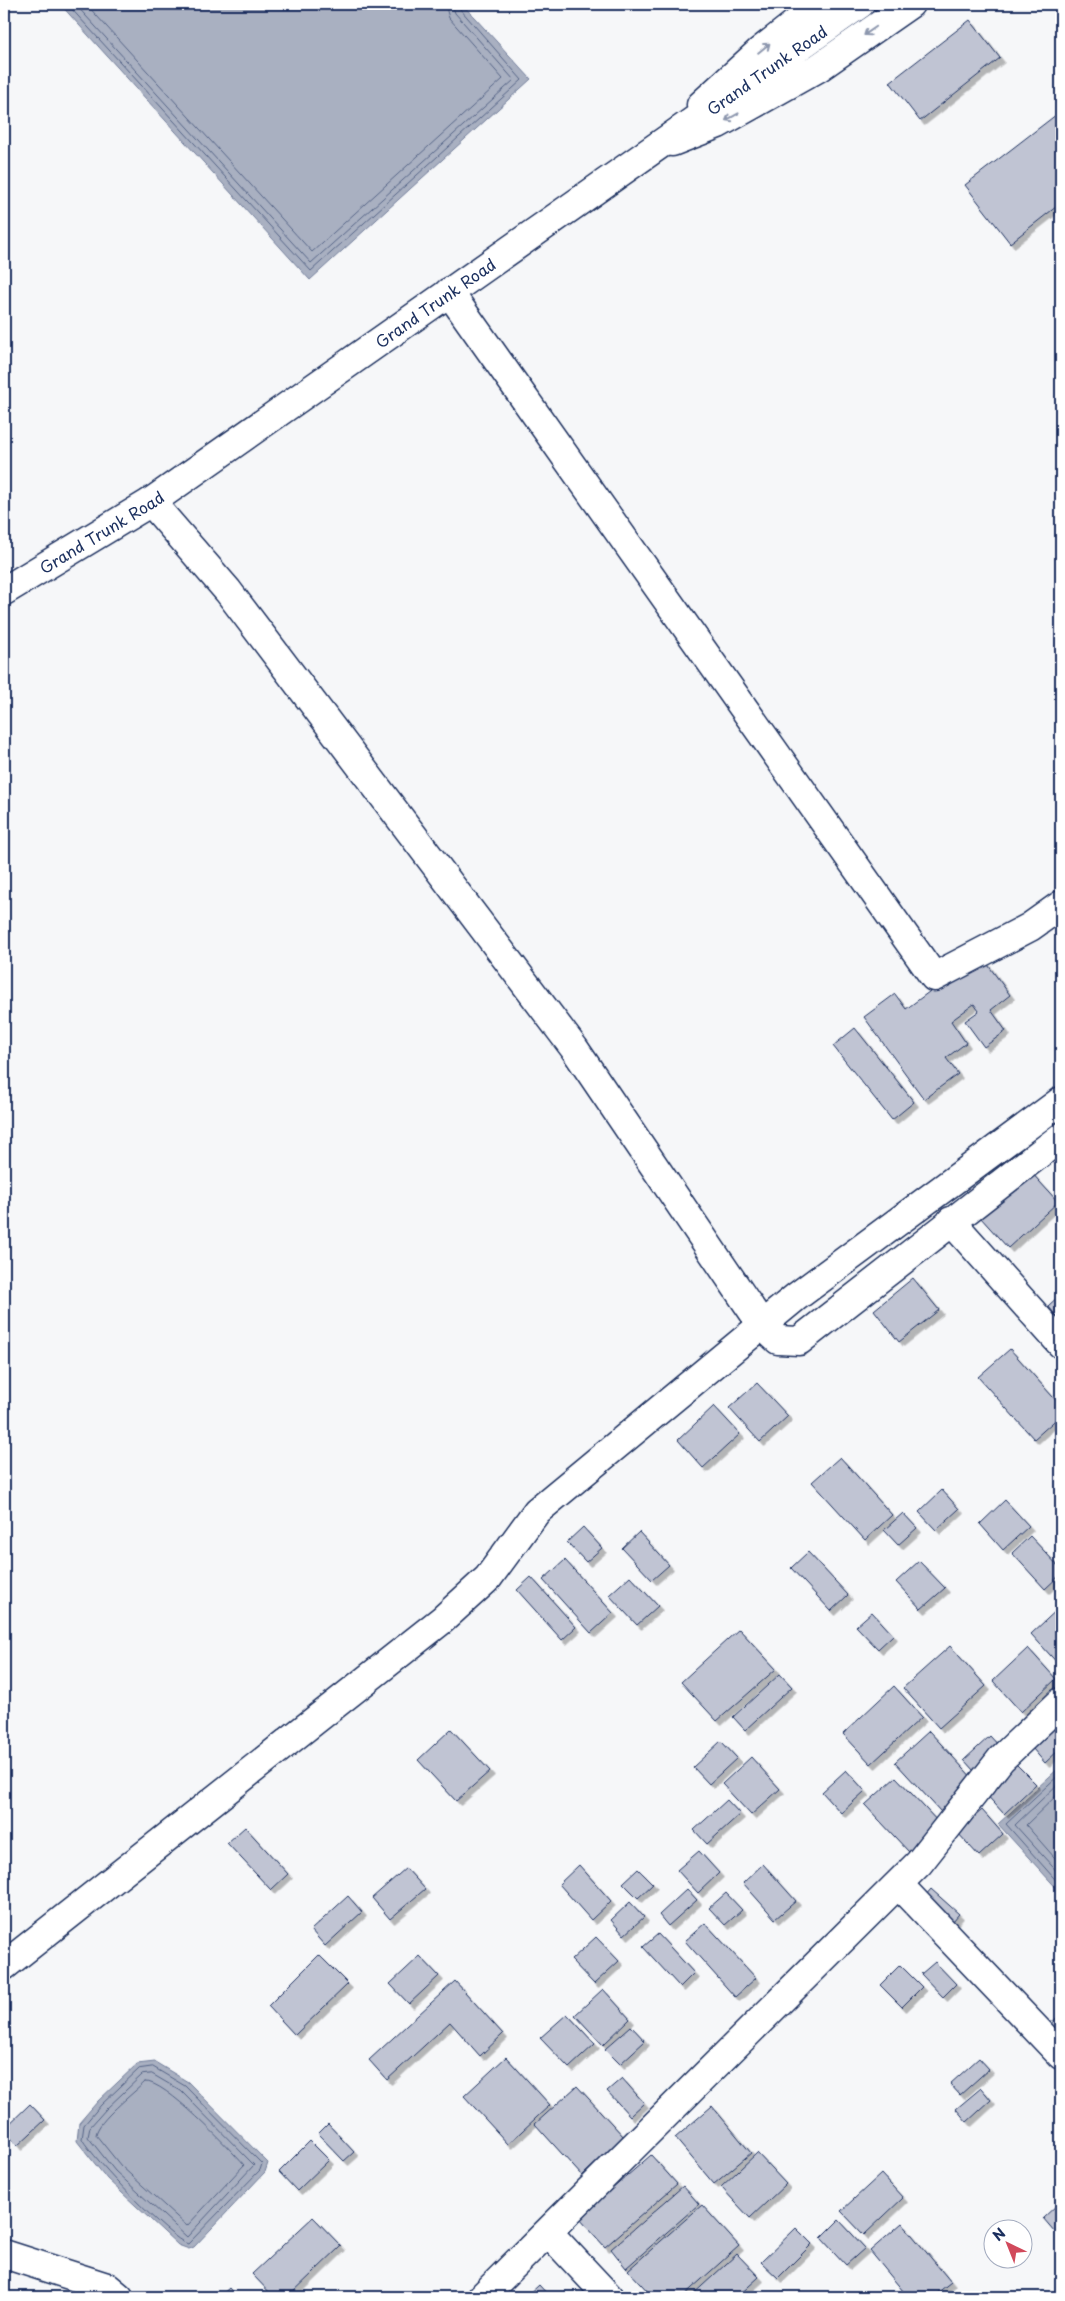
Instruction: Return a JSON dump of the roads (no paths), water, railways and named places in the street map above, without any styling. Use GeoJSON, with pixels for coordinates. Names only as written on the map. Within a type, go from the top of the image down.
{"type":"FeatureCollection","features":[{"type":"Feature","properties":{"kind":"main road"},"geometry":{"type":"LineString","coordinates":[[650,151],[718,124],[764,99],[818,68],[910,4]]}},
{"type":"Feature","properties":{"kind":"main road","name":"Grand Trunk Road"},"geometry":{"type":"LineString","coordinates":[[4,591],[151,502],[650,151],[841,8]]}},
{"type":"Feature","properties":{"kind":"main road"},"geometry":{"type":"LineString","coordinates":[[449,292],[934,976],[1030,927],[1061,905]]}},
{"type":"Feature","properties":{"kind":"main road"},"geometry":{"type":"LineString","coordinates":[[151,502],[234,599],[574,1048],[762,1325],[778,1340],[799,1341],[1061,1137]]}},
{"type":"Feature","properties":{"kind":"main road"},"geometry":{"type":"LineString","coordinates":[[4,1966],[442,1620],[488,1578],[536,1511],[796,1297],[1061,1101]]}},
{"type":"Feature","properties":{"kind":"main road"},"geometry":{"type":"LineString","coordinates":[[951,1221],[1061,1344]]}},
{"type":"Feature","properties":{"kind":"main road"},"geometry":{"type":"LineString","coordinates":[[482,2297],[898,1884],[918,1863],[1001,1759],[1061,1702]]}},
{"type":"Feature","properties":{"kind":"main road"},"geometry":{"type":"LineString","coordinates":[[898,1884],[1061,2055]]}},
{"type":"Feature","properties":{"kind":"main road"},"geometry":{"type":"LineString","coordinates":[[548,2232],[608,2297]]}},
{"type":"Feature","properties":{"kind":"main road"},"geometry":{"type":"LineString","coordinates":[[4,2254],[107,2288],[119,2297]]}},
{"type":"Feature","properties":{"kind":"water"},"geometry":{"type":"Polygon","coordinates":[[[60,4],[462,4],[531,79],[310,280],[60,4]]]}},
{"type":"Feature","properties":{"kind":"water"},"geometry":{"type":"Polygon","coordinates":[[[1061,1766],[1061,1893],[998,1824],[1061,1766]]]}},
{"type":"Feature","properties":{"kind":"water"},"geometry":{"type":"Polygon","coordinates":[[[155,2062],[188,2082],[268,2163],[265,2172],[194,2247],[189,2249],[178,2245],[107,2179],[77,2141],[79,2123],[98,2101],[137,2064],[155,2062]]]}}]}
